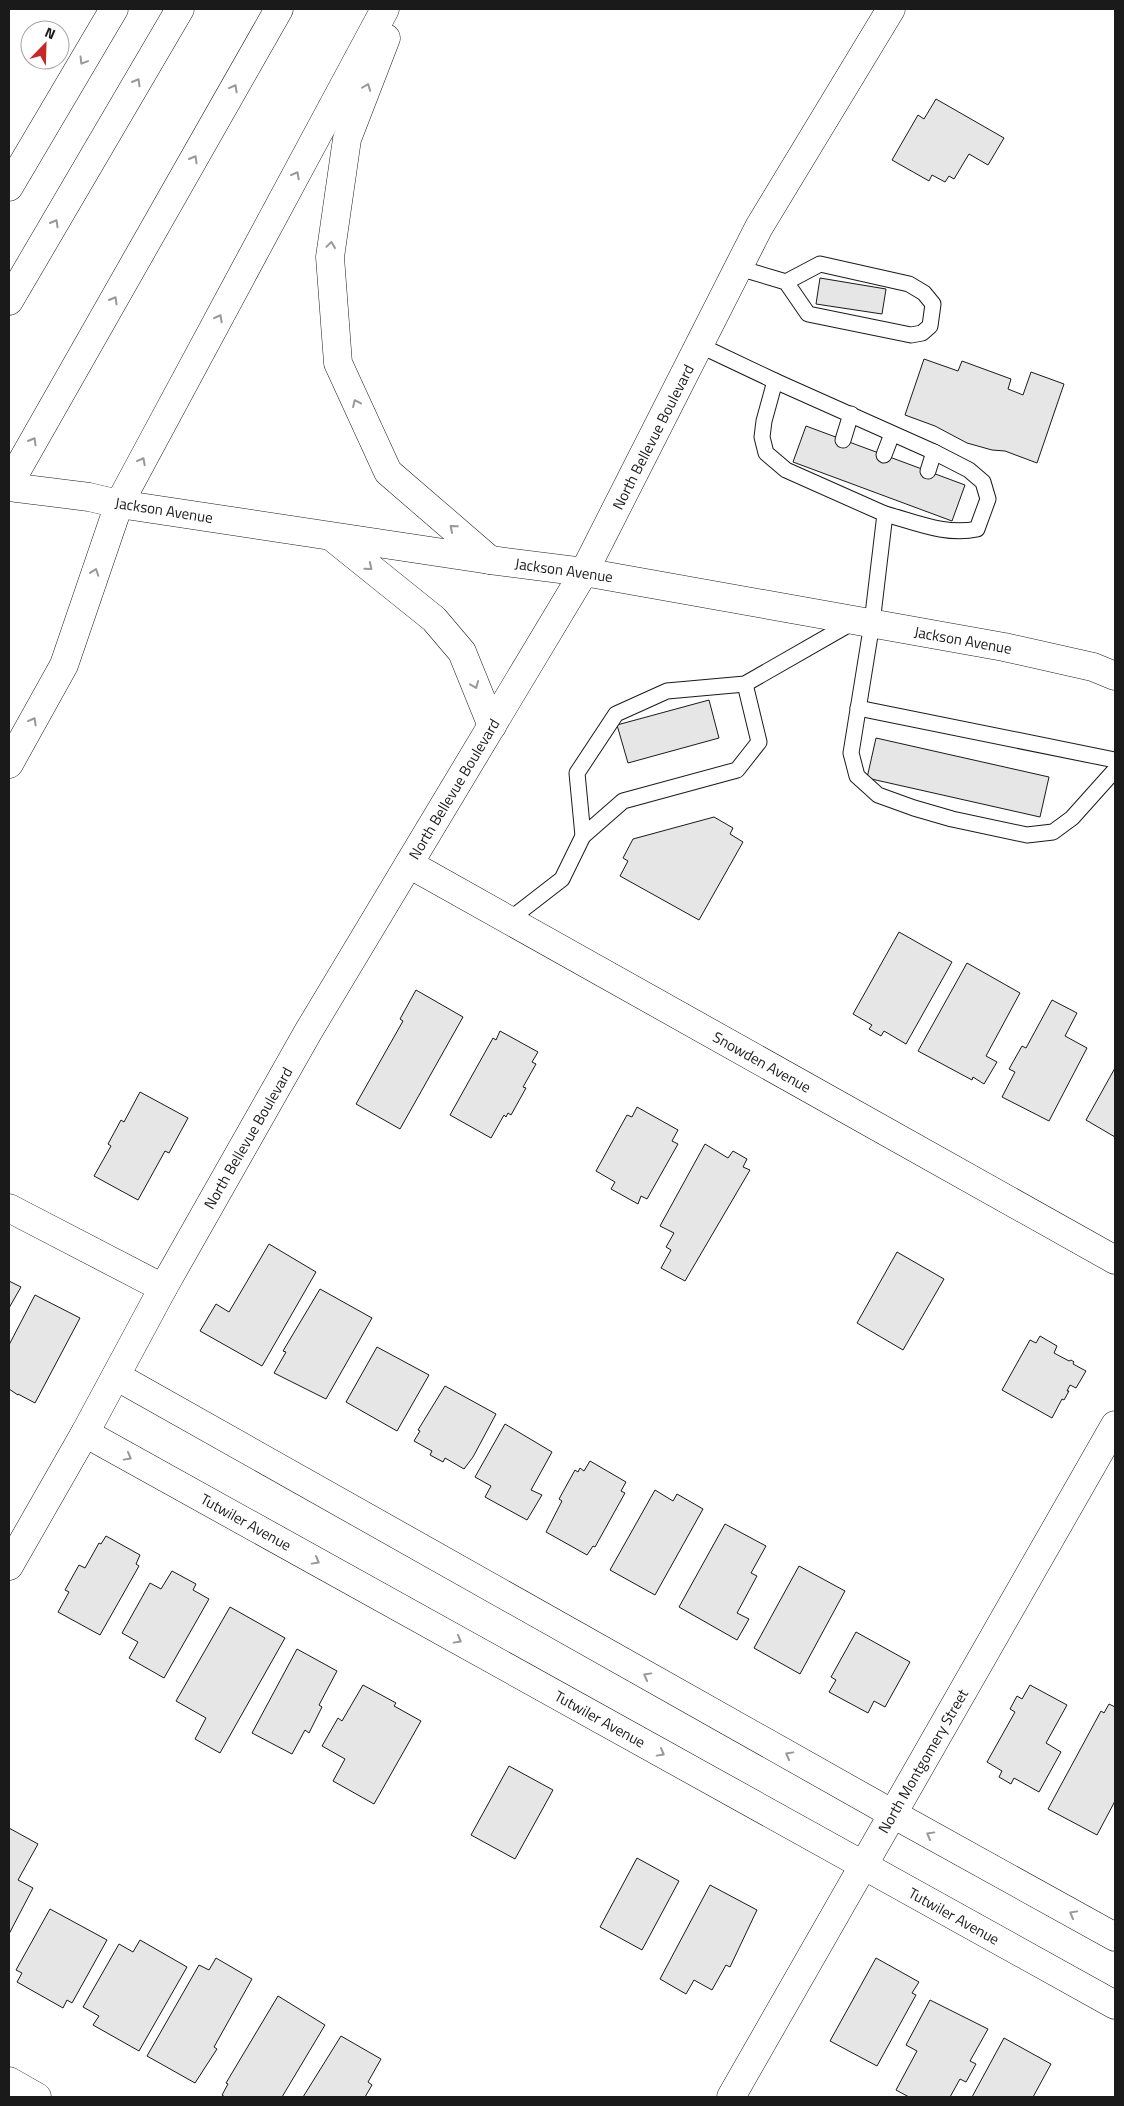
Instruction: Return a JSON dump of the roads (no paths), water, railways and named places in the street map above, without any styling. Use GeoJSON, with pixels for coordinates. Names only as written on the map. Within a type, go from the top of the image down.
{"type":"FeatureCollection","features":[{"type":"Feature","properties":{"kind":"main road"},"geometry":{"type":"LineString","coordinates":[[9,187],[114,9]]}},
{"type":"Feature","properties":{"kind":"main road"},"geometry":{"type":"LineString","coordinates":[[9,301],[180,9]]}},
{"type":"Feature","properties":{"kind":"main road"},"geometry":{"type":"LineString","coordinates":[[9,485],[279,9]]}},
{"type":"Feature","properties":{"kind":"main road"},"geometry":{"type":"LineString","coordinates":[[9,764],[64,666],[119,504],[385,9]]}},
{"type":"Feature","properties":{"kind":"main road"},"geometry":{"type":"LineString","coordinates":[[397,9],[347,139],[330,257],[338,363],[388,472],[490,560]]}},
{"type":"Feature","properties":{"kind":"main road","name":"North Bellevue Boulevard"},"geometry":{"type":"LineString","coordinates":[[9,1566],[308,1032],[584,572],[759,227],[891,9]]}},
{"type":"Feature","properties":{"kind":"main road","name":"Jackson Avenue"},"geometry":{"type":"LineString","coordinates":[[9,485],[89,497],[119,504],[490,560],[584,572],[1004,647],[1093,667],[1115,676]]}},
{"type":"Feature","properties":{"kind":"main road"},"geometry":{"type":"LineString","coordinates":[[331,536],[434,619],[462,652],[492,726]]}},
{"type":"Feature","properties":{"kind":"main road","name":"Snowden Avenue"},"geometry":{"type":"LineString","coordinates":[[409,864],[1115,1260]]}},
{"type":"Feature","properties":{"kind":"main road"},"geometry":{"type":"LineString","coordinates":[[9,1208],[163,1288]]}},
{"type":"Feature","properties":{"kind":"main road"},"geometry":{"type":"LineString","coordinates":[[116,1376],[1115,1937]]}},
{"type":"Feature","properties":{"kind":"main road","name":"North Montgomery Street"},"geometry":{"type":"LineString","coordinates":[[731,2097],[1115,1425]]}},
{"type":"Feature","properties":{"kind":"main road","name":"Tutwiler Avenue"},"geometry":{"type":"LineString","coordinates":[[85,1433],[1115,2005]]}},
{"type":"Feature","properties":{"kind":"main road"},"geometry":{"type":"LineString","coordinates":[[9,2081],[37,2097]]}},
{"type":"Feature","properties":{"kind":"lane"},"geometry":{"type":"LineString","coordinates":[[739,268],[786,282],[808,314],[911,335],[922,333],[930,326],[933,304],[924,293],[909,284],[820,264],[786,282]]}},
{"type":"Feature","properties":{"kind":"lane"},"geometry":{"type":"LineString","coordinates":[[699,345],[934,452],[969,470],[984,482],[988,499],[977,529],[964,532],[948,532],[913,514],[885,514],[868,498],[827,481],[786,470],[766,453],[762,437],[764,421],[775,381]]}},
{"type":"Feature","properties":{"kind":"lane"},"geometry":{"type":"LineString","coordinates":[[842,440],[851,414]]}},
{"type":"Feature","properties":{"kind":"lane"},"geometry":{"type":"LineString","coordinates":[[884,455],[892,434]]}},
{"type":"Feature","properties":{"kind":"lane"},"geometry":{"type":"LineString","coordinates":[[928,471],[934,452]]}},
{"type":"Feature","properties":{"kind":"lane"},"geometry":{"type":"LineString","coordinates":[[885,514],[864,622],[858,708],[851,753],[857,776],[878,795],[914,808],[952,819],[1027,835],[1052,832],[1072,818],[1115,770]]}},
{"type":"Feature","properties":{"kind":"lane"},"geometry":{"type":"LineString","coordinates":[[583,836],[577,773],[616,714],[667,691],[745,684],[864,622]]}},
{"type":"Feature","properties":{"kind":"lane"},"geometry":{"type":"LineString","coordinates":[[509,920],[562,879],[583,836],[623,801],[737,770],[759,742],[745,684]]}},
{"type":"Feature","properties":{"kind":"lane"},"geometry":{"type":"LineString","coordinates":[[858,708],[1115,760]]}}]}
